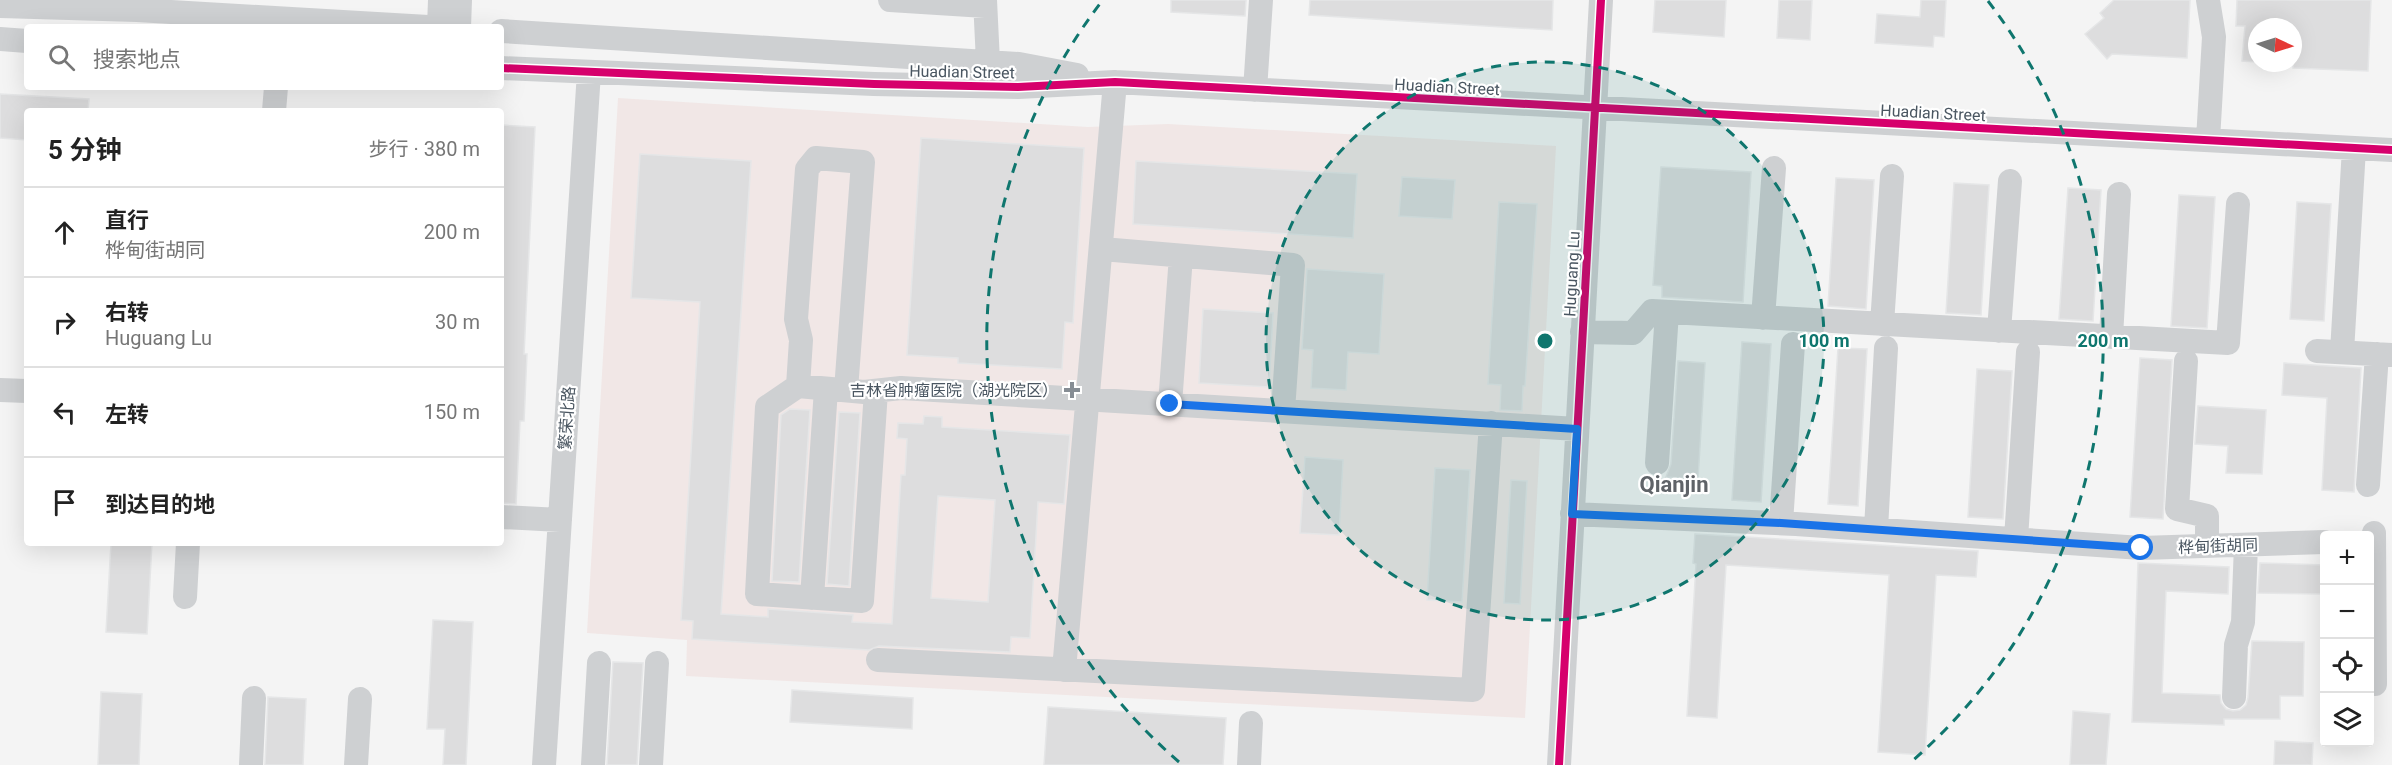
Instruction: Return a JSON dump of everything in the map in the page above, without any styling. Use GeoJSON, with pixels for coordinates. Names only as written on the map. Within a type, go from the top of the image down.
{"type":"FeatureCollection","features":[{"type":"Feature","properties":{"kind":"street"},"geometry":{"type":"LineString","coordinates":[[439,24],[440,0]]}},
{"type":"Feature","properties":{"kind":"street"},"geometry":{"type":"LineString","coordinates":[[459,24],[460,0]]}},
{"type":"Feature","properties":{"kind":"street"},"geometry":{"type":"LineString","coordinates":[[890,0],[985,3],[988,62]]}},
{"type":"Feature","properties":{"kind":"street"},"geometry":{"type":"LineString","coordinates":[[1256,90],[1261,0]]}},
{"type":"Feature","properties":{"kind":"street","name":"Huguang Lu"},"geometry":{"type":"LineString","coordinates":[[1559,765],[1601,0]]}},
{"type":"Feature","properties":{"kind":"street"},"geometry":{"type":"LineString","coordinates":[[2208,0],[2214,37],[2208,140]]}},
{"type":"Feature","properties":{"kind":"street"},"geometry":{"type":"LineString","coordinates":[[0,6],[137,10],[377,24]]}},
{"type":"Feature","properties":{"kind":"street","name":"Huadian Street"},"geometry":{"type":"LineString","coordinates":[[504,31],[1019,64],[1114,82]]}},
{"type":"Feature","properties":{"kind":"street"},"geometry":{"type":"LineString","coordinates":[[0,39],[24,41]]}},
{"type":"Feature","properties":{"kind":"street","name":"Huadian Street"},"geometry":{"type":"LineString","coordinates":[[504,68],[874,84],[1007,87],[1114,82],[2392,150]]}},
{"type":"Feature","properties":{"kind":"street","name":"繁荣北路"},"geometry":{"type":"LineString","coordinates":[[544,765],[589,72]]}},
{"type":"Feature","properties":{"kind":"street"},"geometry":{"type":"LineString","coordinates":[[1064,670],[1102,249],[1114,82]]}},
{"type":"Feature","properties":{"kind":"street"},"geometry":{"type":"LineString","coordinates":[[274,108],[276,90]]}},
{"type":"Feature","properties":{"kind":"street"},"geometry":{"type":"LineString","coordinates":[[2342,352],[2354,148]]}},
{"type":"Feature","properties":{"kind":"street"},"geometry":{"type":"LineString","coordinates":[[798,386],[801,340],[796,319],[807,169],[816,158],[863,162],[812,598]]}},
{"type":"Feature","properties":{"kind":"street"},"geometry":{"type":"LineString","coordinates":[[1763,318],[1774,168]]}},
{"type":"Feature","properties":{"kind":"street"},"geometry":{"type":"LineString","coordinates":[[1882,324],[1892,176]]}},
{"type":"Feature","properties":{"kind":"street"},"geometry":{"type":"LineString","coordinates":[[1999,331],[2010,181]]}},
{"type":"Feature","properties":{"kind":"street"},"geometry":{"type":"LineString","coordinates":[[2111,336],[2119,194]]}},
{"type":"Feature","properties":{"kind":"street"},"geometry":{"type":"LineString","coordinates":[[1582,332],[1633,333],[1652,311],[2228,343],[2238,204]]}},
{"type":"Feature","properties":{"kind":"street"},"geometry":{"type":"LineString","coordinates":[[1102,249],[1293,265],[1283,411]]}},
{"type":"Feature","properties":{"kind":"street"},"geometry":{"type":"LineString","coordinates":[[1170,404],[1181,256]]}},
{"type":"Feature","properties":{"kind":"street"},"geometry":{"type":"LineString","coordinates":[[1657,463],[1668,312]]}},
{"type":"Feature","properties":{"kind":"street"},"geometry":{"type":"LineString","coordinates":[[1781,523],[1793,344]]}},
{"type":"Feature","properties":{"kind":"street"},"geometry":{"type":"LineString","coordinates":[[1876,529],[1886,348]]}},
{"type":"Feature","properties":{"kind":"street"},"geometry":{"type":"LineString","coordinates":[[2318,351],[2384,354],[2368,485]]}},
{"type":"Feature","properties":{"kind":"street"},"geometry":{"type":"LineString","coordinates":[[2016,538],[2028,352]]}},
{"type":"Feature","properties":{"kind":"street"},"geometry":{"type":"LineString","coordinates":[[2186,361],[2177,509],[2207,516],[2207,546]]}},
{"type":"Feature","properties":{"kind":"street"},"geometry":{"type":"LineString","coordinates":[[876,391],[862,601],[757,594],[767,407],[798,386],[876,391],[901,388],[1577,429]]}},
{"type":"Feature","properties":{"kind":"street"},"geometry":{"type":"LineString","coordinates":[[0,390],[24,391]]}},
{"type":"Feature","properties":{"kind":"street"},"geometry":{"type":"LineString","coordinates":[[878,660],[1473,690],[1491,423]]}},
{"type":"Feature","properties":{"kind":"street","name":"桦甸街胡同"},"geometry":{"type":"LineString","coordinates":[[1572,514],[1781,523],[2141,548],[2320,542]]}},
{"type":"Feature","properties":{"kind":"street"},"geometry":{"type":"LineString","coordinates":[[504,517],[560,520]]}},
{"type":"Feature","properties":{"kind":"street"},"geometry":{"type":"LineString","coordinates":[[2375,534],[2375,684]]}},
{"type":"Feature","properties":{"kind":"street"},"geometry":{"type":"LineString","coordinates":[[2234,697],[2236,645],[2243,622],[2246,545]]}},
{"type":"Feature","properties":{"kind":"street"},"geometry":{"type":"LineString","coordinates":[[185,597],[189,546]]}},
{"type":"Feature","properties":{"kind":"street"},"geometry":{"type":"LineString","coordinates":[[593,765],[599,663]]}},
{"type":"Feature","properties":{"kind":"street"},"geometry":{"type":"LineString","coordinates":[[651,765],[657,663]]}},
{"type":"Feature","properties":{"kind":"street"},"geometry":{"type":"LineString","coordinates":[[250,765],[254,698]]}},
{"type":"Feature","properties":{"kind":"street"},"geometry":{"type":"LineString","coordinates":[[356,765],[360,699]]}},
{"type":"Feature","properties":{"kind":"street"},"geometry":{"type":"LineString","coordinates":[[1249,765],[1251,723]]}},
{"type":"Feature","properties":{"kind":"shaded area","name":"吉林省肿瘤医院（湖光院区）"},"geometry":{"type":"Polygon","coordinates":[[[618,98],[1088,127],[1168,124],[1556,146],[1525,718],[686,676],[687,640],[587,633],[618,98]]]}},
{"type":"Feature","properties":{"kind":"building"},"geometry":{"type":"Polygon","coordinates":[[[1171,0],[1246,0],[1245,16],[1171,12],[1171,0]]]}},
{"type":"Feature","properties":{"kind":"building"},"geometry":{"type":"Polygon","coordinates":[[[1310,0],[1553,0],[1552,30],[1309,15],[1310,0]]]}},
{"type":"Feature","properties":{"kind":"building"},"geometry":{"type":"Polygon","coordinates":[[[1655,0],[1726,0],[1724,37],[1653,32],[1655,0]]]}},
{"type":"Feature","properties":{"kind":"building"},"geometry":{"type":"Polygon","coordinates":[[[1779,0],[1812,0],[1810,40],[1777,38],[1779,0]]]}},
{"type":"Feature","properties":{"kind":"building"},"geometry":{"type":"Polygon","coordinates":[[[1921,0],[1946,0],[1944,37],[1934,36],[1933,47],[1875,43],[1877,14],[1920,17],[1921,0]]]}},
{"type":"Feature","properties":{"kind":"building"},"geometry":{"type":"Polygon","coordinates":[[[2114,0],[2190,0],[2187,58],[2112,54],[2107,59],[2085,34],[2104,18],[2100,13],[2114,0]]]}},
{"type":"Feature","properties":{"kind":"building"},"geometry":{"type":"Polygon","coordinates":[[[2237,0],[2371,0],[2368,71],[2302,68],[2302,18],[2248,18],[2248,61],[2242,61],[2245,26],[2236,26],[2237,0]]]}},
{"type":"Feature","properties":{"kind":"building"},"geometry":{"type":"Polygon","coordinates":[[[0,94],[89,99],[88,108],[24,108],[24,140],[0,138],[0,94]]]}},
{"type":"Feature","properties":{"kind":"building"},"geometry":{"type":"Polygon","coordinates":[[[504,125],[535,127],[524,354],[527,354],[524,421],[520,421],[516,504],[504,503],[504,125]]]}},
{"type":"Feature","properties":{"kind":"building"},"geometry":{"type":"Polygon","coordinates":[[[921,138],[1084,148],[1073,323],[1065,322],[1062,369],[958,363],[958,358],[907,355],[921,138]]]}},
{"type":"Feature","properties":{"kind":"building"},"geometry":{"type":"Polygon","coordinates":[[[640,154],[751,161],[721,614],[768,617],[768,609],[853,615],[852,622],[892,624],[901,475],[905,475],[907,439],[897,438],[898,423],[923,424],[924,416],[942,417],[942,427],[1070,435],[1064,504],[1038,502],[1030,638],[1011,637],[1010,652],[879,646],[869,650],[692,639],[693,621],[681,620],[700,302],[631,298],[640,154]],[[938,496],[931,598],[988,602],[995,500],[938,496]]]}},
{"type":"Feature","properties":{"kind":"building"},"geometry":{"type":"Polygon","coordinates":[[[1136,161],[1357,174],[1353,238],[1133,224],[1136,161]]]}},
{"type":"Feature","properties":{"kind":"building"},"geometry":{"type":"Polygon","coordinates":[[[1661,167],[1751,172],[1743,302],[1662,297],[1662,286],[1653,285],[1661,167]]]}},
{"type":"Feature","properties":{"kind":"building"},"geometry":{"type":"Polygon","coordinates":[[[1402,177],[1455,180],[1452,219],[1399,216],[1402,177]]]}},
{"type":"Feature","properties":{"kind":"building"},"geometry":{"type":"Polygon","coordinates":[[[1836,178],[1874,180],[1866,309],[1828,306],[1836,178]]]}},
{"type":"Feature","properties":{"kind":"building"},"geometry":{"type":"Polygon","coordinates":[[[1954,183],[1989,185],[1981,315],[1946,313],[1954,183]]]}},
{"type":"Feature","properties":{"kind":"building"},"geometry":{"type":"Polygon","coordinates":[[[2068,188],[2101,190],[2093,321],[2059,319],[2068,188]]]}},
{"type":"Feature","properties":{"kind":"building"},"geometry":{"type":"Polygon","coordinates":[[[2179,195],[2215,197],[2207,328],[2171,326],[2179,195]]]}},
{"type":"Feature","properties":{"kind":"building"},"geometry":{"type":"Polygon","coordinates":[[[1499,202],[1537,204],[1522,411],[1500,410],[1501,385],[1488,384],[1499,202]]]}},
{"type":"Feature","properties":{"kind":"building"},"geometry":{"type":"Polygon","coordinates":[[[2297,202],[2331,204],[2324,321],[2290,319],[2297,202]]]}},
{"type":"Feature","properties":{"kind":"building"},"geometry":{"type":"Polygon","coordinates":[[[1307,269],[1384,274],[1379,354],[1348,352],[1346,390],[1311,388],[1313,350],[1302,349],[1307,269]]]}},
{"type":"Feature","properties":{"kind":"building"},"geometry":{"type":"Polygon","coordinates":[[[1203,309],[1273,313],[1269,387],[1199,383],[1203,309]]]}},
{"type":"Feature","properties":{"kind":"building"},"geometry":{"type":"Polygon","coordinates":[[[1742,342],[1771,344],[1761,502],[1732,500],[1742,342]]]}},
{"type":"Feature","properties":{"kind":"building"},"geometry":{"type":"Polygon","coordinates":[[[1838,348],[1867,349],[1858,506],[1828,504],[1838,348]]]}},
{"type":"Feature","properties":{"kind":"building"},"geometry":{"type":"Polygon","coordinates":[[[2140,358],[2172,360],[2163,519],[2130,517],[2140,358]]]}},
{"type":"Feature","properties":{"kind":"building"},"geometry":{"type":"Polygon","coordinates":[[[1678,361],[1705,363],[1698,479],[1666,477],[1671,464],[1678,361]]]}},
{"type":"Feature","properties":{"kind":"building"},"geometry":{"type":"Polygon","coordinates":[[[2284,363],[2361,368],[2354,492],[2322,490],[2327,398],[2282,395],[2284,363]]]}},
{"type":"Feature","properties":{"kind":"building"},"geometry":{"type":"Polygon","coordinates":[[[1977,369],[2012,371],[2003,519],[1968,517],[1977,369]]]}},
{"type":"Feature","properties":{"kind":"building"},"geometry":{"type":"Polygon","coordinates":[[[2198,406],[2266,410],[2262,474],[2226,473],[2228,446],[2195,444],[2198,406]]]}},
{"type":"Feature","properties":{"kind":"building"},"geometry":{"type":"Polygon","coordinates":[[[790,409],[810,410],[799,582],[772,581],[781,415],[790,409]]]}},
{"type":"Feature","properties":{"kind":"building"},"geometry":{"type":"Polygon","coordinates":[[[839,412],[860,413],[849,586],[827,584],[839,412]]]}},
{"type":"Feature","properties":{"kind":"building"},"geometry":{"type":"Polygon","coordinates":[[[1305,457],[1343,460],[1339,535],[1300,533],[1305,457]]]}},
{"type":"Feature","properties":{"kind":"building"},"geometry":{"type":"Polygon","coordinates":[[[1435,468],[1470,470],[1462,602],[1427,600],[1435,468]]]}},
{"type":"Feature","properties":{"kind":"building"},"geometry":{"type":"Polygon","coordinates":[[[1511,480],[1527,481],[1520,604],[1504,603],[1511,480]]]}},
{"type":"Feature","properties":{"kind":"building"},"geometry":{"type":"Polygon","coordinates":[[[1695,534],[1978,551],[1976,577],[1936,575],[1925,755],[1878,752],[1889,575],[1726,565],[1717,718],[1687,716],[1696,564],[1693,563],[1695,534]]]}},
{"type":"Feature","properties":{"kind":"building"},"geometry":{"type":"Polygon","coordinates":[[[111,546],[152,546],[147,634],[106,632],[111,546]]]}},
{"type":"Feature","properties":{"kind":"building"},"geometry":{"type":"Polygon","coordinates":[[[2138,563],[2229,567],[2228,594],[2166,591],[2162,693],[2220,695],[2221,703],[2226,709],[2240,710],[2246,705],[2248,698],[2252,641],[2304,642],[2303,696],[2280,696],[2280,719],[2224,719],[2224,725],[2132,722],[2138,563]]]}},
{"type":"Feature","properties":{"kind":"building"},"geometry":{"type":"Polygon","coordinates":[[[2260,563],[2320,565],[2320,594],[2258,593],[2260,563]]]}},
{"type":"Feature","properties":{"kind":"building"},"geometry":{"type":"Polygon","coordinates":[[[433,620],[473,622],[466,765],[443,765],[445,729],[427,729],[433,620]]]}},
{"type":"Feature","properties":{"kind":"building"},"geometry":{"type":"Polygon","coordinates":[[[613,662],[643,663],[637,765],[607,765],[613,662]]]}},
{"type":"Feature","properties":{"kind":"building"},"geometry":{"type":"Polygon","coordinates":[[[792,690],[913,698],[912,729],[790,722],[792,690]]]}},
{"type":"Feature","properties":{"kind":"building"},"geometry":{"type":"Polygon","coordinates":[[[101,692],[142,694],[139,765],[98,765],[101,692]]]}},
{"type":"Feature","properties":{"kind":"building"},"geometry":{"type":"Polygon","coordinates":[[[268,697],[306,699],[303,765],[265,765],[268,697]]]}},
{"type":"Feature","properties":{"kind":"building"},"geometry":{"type":"Polygon","coordinates":[[[1048,707],[1226,718],[1223,765],[1044,765],[1048,707]]]}},
{"type":"Feature","properties":{"kind":"building"},"geometry":{"type":"Polygon","coordinates":[[[2073,711],[2110,714],[2106,765],[2070,765],[2073,711]]]}},
{"type":"Feature","properties":{"kind":"building"},"geometry":{"type":"Polygon","coordinates":[[[2275,741],[2313,743],[2312,765],[2274,765],[2275,741]]]}},
{"type":"Feature","properties":{"kind":"cycle path"},"geometry":{"type":"LineString","coordinates":[[1559,765],[1601,0]]}},
{"type":"Feature","properties":{"kind":"cycle path"},"geometry":{"type":"LineString","coordinates":[[504,68],[874,84],[1018,87],[1115,82],[2392,150]]}},
{"type":"Feature","properties":{"kind":"place","name":"吉林省肿瘤医院（湖光院区）"},"geometry":{"type":"Point","coordinates":[1072,390]}},
{"type":"Feature","properties":{"kind":"district","name":"Qianjin"},"geometry":{"type":"Point","coordinates":[1674,484]}},
{"type":"Feature","properties":{"kind":"route"},"geometry":{"type":"LineString","coordinates":[[1170,404],[1577,429],[1572,514],[1781,523],[2141,548]]}}]}
